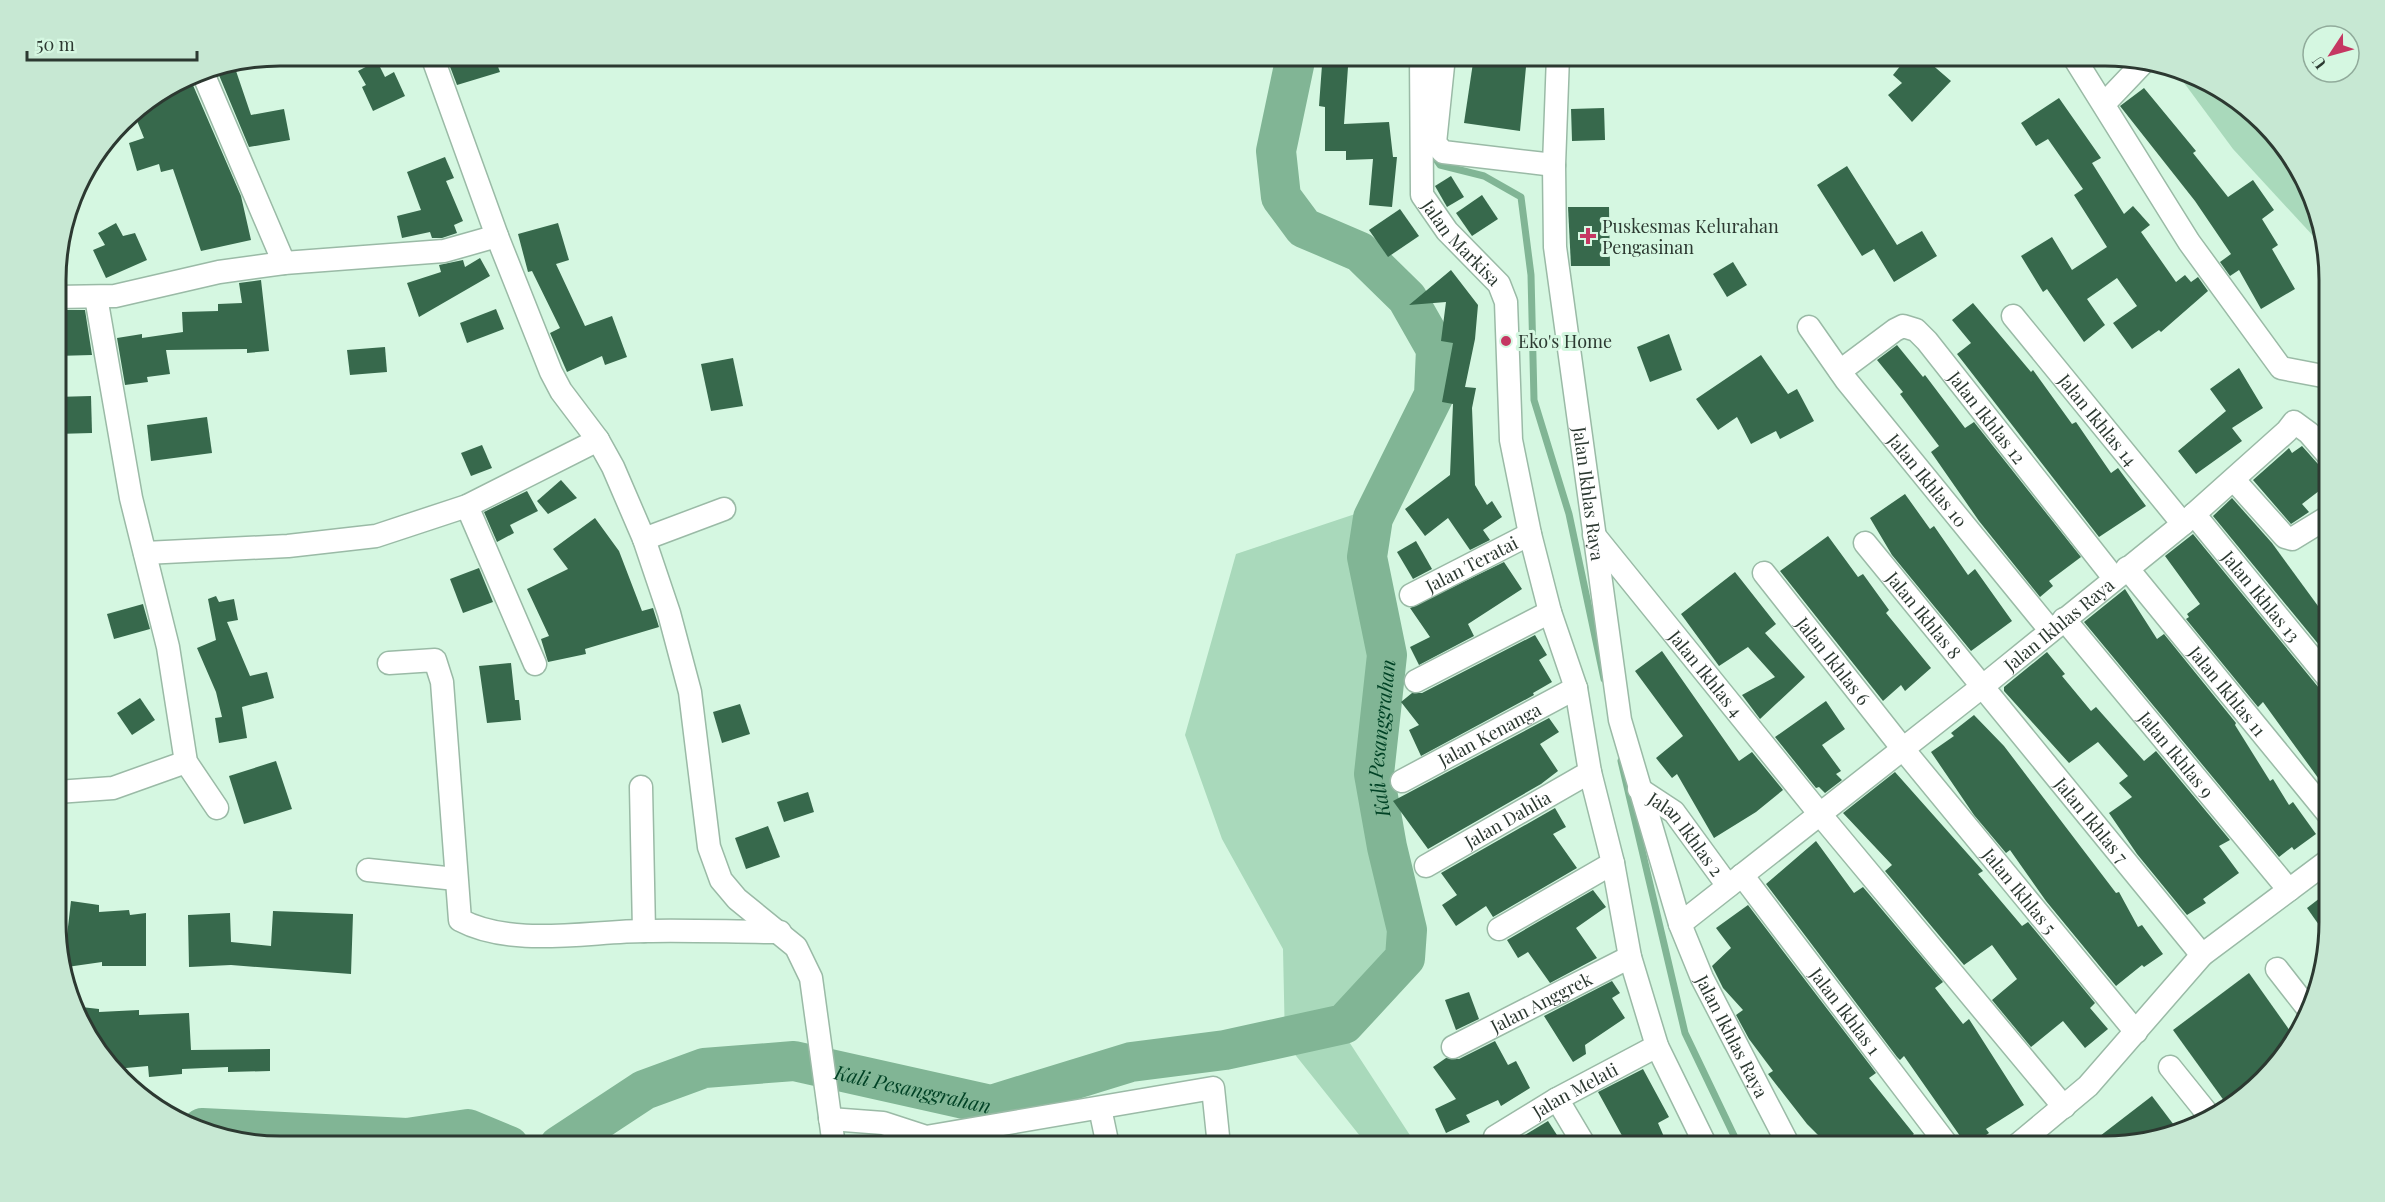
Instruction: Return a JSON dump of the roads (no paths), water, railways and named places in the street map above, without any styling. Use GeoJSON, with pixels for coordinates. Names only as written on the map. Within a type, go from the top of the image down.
{"type":"FeatureCollection","features":[{"type":"Feature","properties":{"kind":"street"},"geometry":{"type":"LineString","coordinates":[[436,66],[497,236],[551,372],[561,391],[598,440],[644,539],[686,670],[709,847],[721,880],[737,899],[796,947],[811,978],[833,1136]]}},
{"type":"Feature","properties":{"kind":"street","name":"Jalan Markisa"},"geometry":{"type":"LineString","coordinates":[[1421,66],[1422,195],[1447,231],[1499,284],[1506,302],[1511,440],[1530,534],[1550,612],[1576,688],[1590,772],[1613,863],[1630,957],[1657,1046],[1701,1136]]}},
{"type":"Feature","properties":{"kind":"street"},"geometry":{"type":"LineString","coordinates":[[1443,66],[1435,143],[1438,148],[1443,152],[1554,165]]}},
{"type":"Feature","properties":{"kind":"street","name":"Jalan Ikhlas Raya"},"geometry":{"type":"LineString","coordinates":[[1557,66],[1555,247],[1620,720],[1680,924],[1702,978],[1784,1136]]}},
{"type":"Feature","properties":{"kind":"street"},"geometry":{"type":"LineString","coordinates":[[2079,66],[2189,242],[2281,368],[2319,375]]}},
{"type":"Feature","properties":{"kind":"street"},"geometry":{"type":"LineString","coordinates":[[2104,104],[2138,69]]}},
{"type":"Feature","properties":{"kind":"street"},"geometry":{"type":"LineString","coordinates":[[205,79],[284,263]]}},
{"type":"Feature","properties":{"kind":"street"},"geometry":{"type":"LineString","coordinates":[[66,297],[115,296],[219,272],[284,263],[444,251],[497,236]]}},
{"type":"Feature","properties":{"kind":"street"},"geometry":{"type":"LineString","coordinates":[[96,297],[131,498],[168,647],[186,762],[217,808]]}},
{"type":"Feature","properties":{"kind":"street","name":"Jalan Ikhlas 14"},"geometry":{"type":"LineString","coordinates":[[2013,316],[2189,519]]}},
{"type":"Feature","properties":{"kind":"street","name":"Jalan Ikhlas 12"},"geometry":{"type":"LineString","coordinates":[[1840,371],[1895,330],[1903,326],[1916,330],[1928,341],[2121,573]]}},
{"type":"Feature","properties":{"kind":"street","name":"Jalan Ikhlas 10"},"geometry":{"type":"LineString","coordinates":[[1809,327],[1840,371],[2057,624]]}},
{"type":"Feature","properties":{"kind":"street","name":"Jalan Ikhlas Raya"},"geometry":{"type":"LineString","coordinates":[[1680,924],[1983,686],[2189,519],[2234,480],[2294,422],[2301,425],[2319,445]]}},
{"type":"Feature","properties":{"kind":"street"},"geometry":{"type":"LineString","coordinates":[[145,553],[350,541],[376,536],[467,506],[598,440]]}},
{"type":"Feature","properties":{"kind":"street"},"geometry":{"type":"LineString","coordinates":[[2234,480],[2285,537],[2292,539],[2319,523]]}},
{"type":"Feature","properties":{"kind":"street"},"geometry":{"type":"LineString","coordinates":[[467,506],[535,664]]}},
{"type":"Feature","properties":{"kind":"street"},"geometry":{"type":"LineString","coordinates":[[644,539],[724,509]]}},
{"type":"Feature","properties":{"kind":"street","name":"Jalan Ikhlas 13"},"geometry":{"type":"LineString","coordinates":[[2189,519],[2319,668]]}},
{"type":"Feature","properties":{"kind":"street","name":"Jalan Teratai"},"geometry":{"type":"LineString","coordinates":[[1411,595],[1530,534]]}},
{"type":"Feature","properties":{"kind":"street","name":"Jalan Ikhlas 4"},"geometry":{"type":"LineString","coordinates":[[1593,534],[1820,813],[2064,1107]]}},
{"type":"Feature","properties":{"kind":"street","name":"Jalan Ikhlas 8"},"geometry":{"type":"LineString","coordinates":[[1865,543],[1983,686]]}},
{"type":"Feature","properties":{"kind":"street","name":"Jalan Ikhlas 6"},"geometry":{"type":"LineString","coordinates":[[1764,573],[1903,749]]}},
{"type":"Feature","properties":{"kind":"street","name":"Jalan Ikhlas 11"},"geometry":{"type":"LineString","coordinates":[[2121,573],[2319,803]]}},
{"type":"Feature","properties":{"kind":"street"},"geometry":{"type":"LineString","coordinates":[[1416,681],[1550,612]]}},
{"type":"Feature","properties":{"kind":"street","name":"Jalan Ikhlas 9"},"geometry":{"type":"LineString","coordinates":[[2057,624],[2289,891]]}},
{"type":"Feature","properties":{"kind":"street"},"geometry":{"type":"LineString","coordinates":[[389,663],[435,660],[446,714],[460,920],[474,927],[525,935],[597,935],[644,931],[780,932]]}},
{"type":"Feature","properties":{"kind":"street","name":"Jalan Ikhlas 7"},"geometry":{"type":"LineString","coordinates":[[1983,686],[2202,955]]}},
{"type":"Feature","properties":{"kind":"street","name":"Jalan Kenanga"},"geometry":{"type":"LineString","coordinates":[[1402,781],[1576,688]]}},
{"type":"Feature","properties":{"kind":"street","name":"Jalan Ikhlas 5"},"geometry":{"type":"LineString","coordinates":[[1903,749],[2136,1032]]}},
{"type":"Feature","properties":{"kind":"street"},"geometry":{"type":"LineString","coordinates":[[66,791],[113,788],[186,762]]}},
{"type":"Feature","properties":{"kind":"street","name":"Jalan Dahlia"},"geometry":{"type":"LineString","coordinates":[[1426,866],[1590,772]]}},
{"type":"Feature","properties":{"kind":"street"},"geometry":{"type":"LineString","coordinates":[[641,787],[644,931]]}},
{"type":"Feature","properties":{"kind":"street","name":"Jalan Ikhlas 2"},"geometry":{"type":"LineString","coordinates":[[1639,789],[1674,812],[1735,881]]}},
{"type":"Feature","properties":{"kind":"street"},"geometry":{"type":"LineString","coordinates":[[1499,929],[1613,863]]}},
{"type":"Feature","properties":{"kind":"street"},"geometry":{"type":"LineString","coordinates":[[2028,1136],[2064,1107],[2107,1066],[2202,955],[2319,868]]}},
{"type":"Feature","properties":{"kind":"street"},"geometry":{"type":"LineString","coordinates":[[368,870],[456,879]]}},
{"type":"Feature","properties":{"kind":"street","name":"Jalan Ikhlas 1"},"geometry":{"type":"LineString","coordinates":[[1735,881],[1940,1136]]}},
{"type":"Feature","properties":{"kind":"street","name":"Jalan Anggrek"},"geometry":{"type":"LineString","coordinates":[[1453,1047],[1630,957]]}},
{"type":"Feature","properties":{"kind":"street"},"geometry":{"type":"LineString","coordinates":[[2277,969],[2303,1003]]}},
{"type":"Feature","properties":{"kind":"street","name":"Jalan Melati"},"geometry":{"type":"LineString","coordinates":[[1497,1136],[1557,1099],[1657,1046]]}},
{"type":"Feature","properties":{"kind":"street"},"geometry":{"type":"LineString","coordinates":[[2170,1067],[2205,1111]]}},
{"type":"Feature","properties":{"kind":"street"},"geometry":{"type":"LineString","coordinates":[[994,1136],[1100,1108],[1213,1088],[1218,1136]]}},
{"type":"Feature","properties":{"kind":"street"},"geometry":{"type":"LineString","coordinates":[[1557,1099],[1579,1136]]}},
{"type":"Feature","properties":{"kind":"street"},"geometry":{"type":"LineString","coordinates":[[1100,1108],[1106,1136]]}},
{"type":"Feature","properties":{"kind":"street"},"geometry":{"type":"LineString","coordinates":[[830,1119],[883,1124],[912,1136]]}},
{"type":"Feature","properties":{"kind":"waterway","name":"Kali Pesanggrahan"},"geometry":{"type":"LineString","coordinates":[[574,1136],[644,1090],[704,1068],[794,1061],[991,1105],[1131,1062],[1225,1050],[1344,1024],[1405,958],[1407,930],[1387,847],[1374,774],[1387,655],[1367,557],[1373,518],[1434,395],[1436,349],[1407,298],[1360,252],[1304,228],[1281,197],[1276,151],[1294,66]]}},
{"type":"Feature","properties":{"kind":"waterway"},"geometry":{"type":"LineString","coordinates":[[1433,155],[1440,165],[1484,176],[1521,197],[1531,275],[1534,400],[1569,514],[1604,679]]}},
{"type":"Feature","properties":{"kind":"waterway"},"geometry":{"type":"LineString","coordinates":[[1621,761],[1685,1033],[1734,1136]]}},
{"type":"Feature","properties":{"kind":"waterway","name":"Kali Pesanggrahan"},"geometry":{"type":"LineString","coordinates":[[226,1129],[366,1136]]}},
{"type":"Feature","properties":{"kind":"waterway","name":"Kali Pesanggrahan"},"geometry":{"type":"LineString","coordinates":[[421,1136],[468,1129],[485,1136]]}},
{"type":"Feature","properties":{"kind":"place","name":"Puskesmas Kelurahan Pengasinan"},"geometry":{"type":"Point","coordinates":[1588,236]}},
{"type":"Feature","properties":{"kind":"place","name":"Eko's Home"},"geometry":{"type":"Point","coordinates":[1506,341]}}]}
